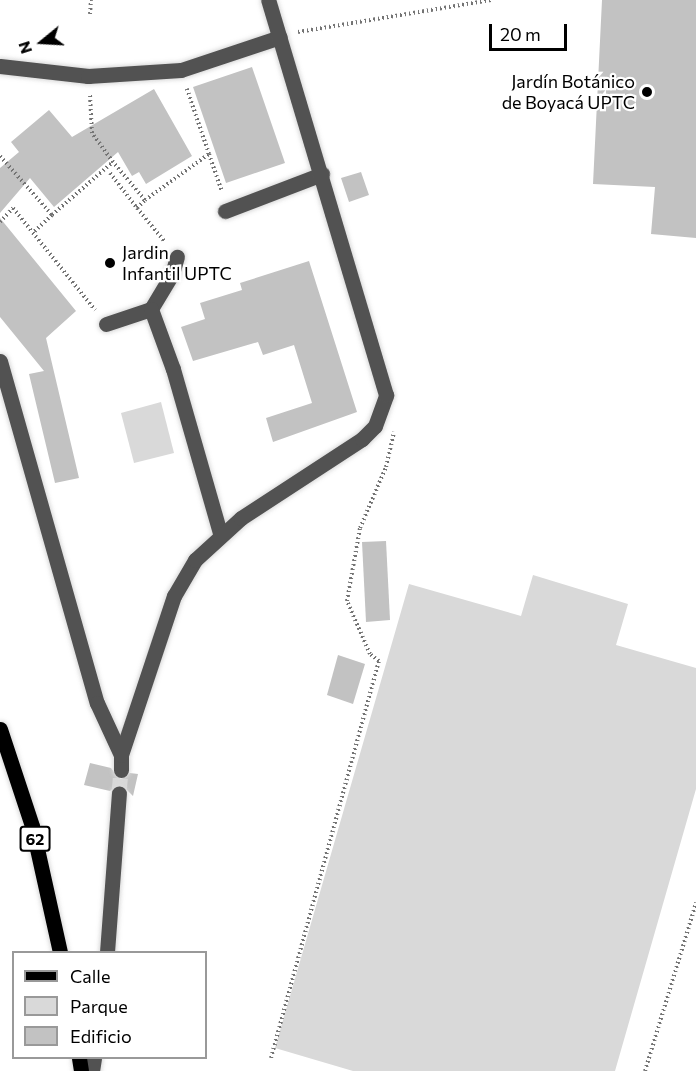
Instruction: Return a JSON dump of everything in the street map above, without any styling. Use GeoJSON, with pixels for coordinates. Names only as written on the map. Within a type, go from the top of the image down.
{"type":"FeatureCollection","features":[{"type":"Feature","properties":{"kind":"main road","name":"62"},"geometry":{"type":"LineString","coordinates":[[0,729],[32,826],[60,951]]}},
{"type":"Feature","properties":{"kind":"street"},"geometry":{"type":"LineString","coordinates":[[0,361],[97,703],[121,763],[174,596],[195,560],[220,533],[363,439],[383,411],[382,373],[268,0]]}},
{"type":"Feature","properties":{"kind":"street"},"geometry":{"type":"LineString","coordinates":[[0,66],[88,76],[181,70],[280,37]]}},
{"type":"Feature","properties":{"kind":"street"},"geometry":{"type":"LineString","coordinates":[[225,204],[322,174]]}},
{"type":"Feature","properties":{"kind":"street"},"geometry":{"type":"LineString","coordinates":[[106,324],[151,309],[172,274],[177,256]]}},
{"type":"Feature","properties":{"kind":"street"},"geometry":{"type":"LineString","coordinates":[[151,309],[173,369],[220,533]]}},
{"type":"Feature","properties":{"kind":"street"},"geometry":{"type":"LineString","coordinates":[[107,951],[119,793]]}},
{"type":"Feature","properties":{"kind":"path"},"geometry":{"type":"LineString","coordinates":[[90,14],[91,0]]}},
{"type":"Feature","properties":{"kind":"path"},"geometry":{"type":"LineString","coordinates":[[315,28],[492,0]]}},
{"type":"Feature","properties":{"kind":"path"},"geometry":{"type":"LineString","coordinates":[[181,70],[225,204]]}},
{"type":"Feature","properties":{"kind":"path"},"geometry":{"type":"LineString","coordinates":[[88,76],[92,133],[145,200]]}},
{"type":"Feature","properties":{"kind":"path"},"geometry":{"type":"LineString","coordinates":[[137,208],[208,154]]}},
{"type":"Feature","properties":{"kind":"path"},"geometry":{"type":"LineString","coordinates":[[0,156],[52,215]]}},
{"type":"Feature","properties":{"kind":"path"},"geometry":{"type":"LineString","coordinates":[[33,233],[113,162]]}},
{"type":"Feature","properties":{"kind":"path"},"geometry":{"type":"LineString","coordinates":[[110,172],[177,256]]}},
{"type":"Feature","properties":{"kind":"path"},"geometry":{"type":"LineString","coordinates":[[0,222],[13,208],[106,324]]}},
{"type":"Feature","properties":{"kind":"path"},"geometry":{"type":"LineString","coordinates":[[271,1058],[379,661],[370,654],[346,601],[360,528],[396,439],[383,411]]}},
{"type":"Feature","properties":{"kind":"path"},"geometry":{"type":"LineString","coordinates":[[645,1071],[696,903]]}},
{"type":"Feature","properties":{"kind":"green space"},"geometry":{"type":"Polygon","coordinates":[[[161,402],[174,453],[134,463],[121,413],[161,402]]]}},
{"type":"Feature","properties":{"kind":"green space"},"geometry":{"type":"Polygon","coordinates":[[[533,575],[628,604],[616,645],[696,668],[696,789],[615,1071],[353,1071],[275,1048],[409,584],[521,616],[533,575]]]}},
{"type":"Feature","properties":{"kind":"building","name":"Jardín Botánico de Boyacá UPTC"},"geometry":{"type":"Polygon","coordinates":[[[602,0],[696,0],[696,238],[651,234],[655,187],[593,184],[602,0]]]}},
{"type":"Feature","properties":{"kind":"building"},"geometry":{"type":"Polygon","coordinates":[[[252,67],[285,163],[226,183],[193,87],[252,67]]]}},
{"type":"Feature","properties":{"kind":"building"},"geometry":{"type":"Polygon","coordinates":[[[154,89],[192,156],[146,184],[139,172],[132,176],[118,152],[54,207],[30,178],[0,213],[0,168],[19,152],[11,142],[49,110],[72,137],[154,89]]]}},
{"type":"Feature","properties":{"kind":"building"},"geometry":{"type":"Polygon","coordinates":[[[361,172],[369,195],[349,202],[341,178],[361,172]]]}},
{"type":"Feature","properties":{"kind":"building"},"geometry":{"type":"Polygon","coordinates":[[[0,218],[76,311],[46,338],[79,478],[55,483],[29,374],[44,371],[0,317],[0,218]]]}},
{"type":"Feature","properties":{"kind":"building"},"geometry":{"type":"Polygon","coordinates":[[[309,261],[357,412],[273,442],[266,418],[312,403],[294,345],[263,355],[258,342],[193,361],[181,327],[205,319],[200,303],[242,290],[240,283],[309,261]]]}},
{"type":"Feature","properties":{"kind":"building"},"geometry":{"type":"Polygon","coordinates":[[[386,541],[390,620],[366,622],[362,542],[386,541]]]}},
{"type":"Feature","properties":{"kind":"building"},"geometry":{"type":"Polygon","coordinates":[[[338,655],[365,664],[353,704],[327,695],[338,655]]]}},
{"type":"Feature","properties":{"kind":"building"},"geometry":{"type":"Polygon","coordinates":[[[90,763],[111,768],[120,780],[130,773],[138,774],[133,796],[120,783],[110,791],[84,785],[90,763]]]}},
{"type":"Feature","properties":{"kind":"tunnel"},"geometry":{"type":"LineString","coordinates":[[119,793],[121,770]]}},
{"type":"Feature","properties":{"kind":"place","name":"Jardín Botánico de Boyacá UPTC"},"geometry":{"type":"Point","coordinates":[647,92]}},
{"type":"Feature","properties":{"kind":"place","name":"Jardin Infantil UPTC"},"geometry":{"type":"Point","coordinates":[110,263]}}]}
